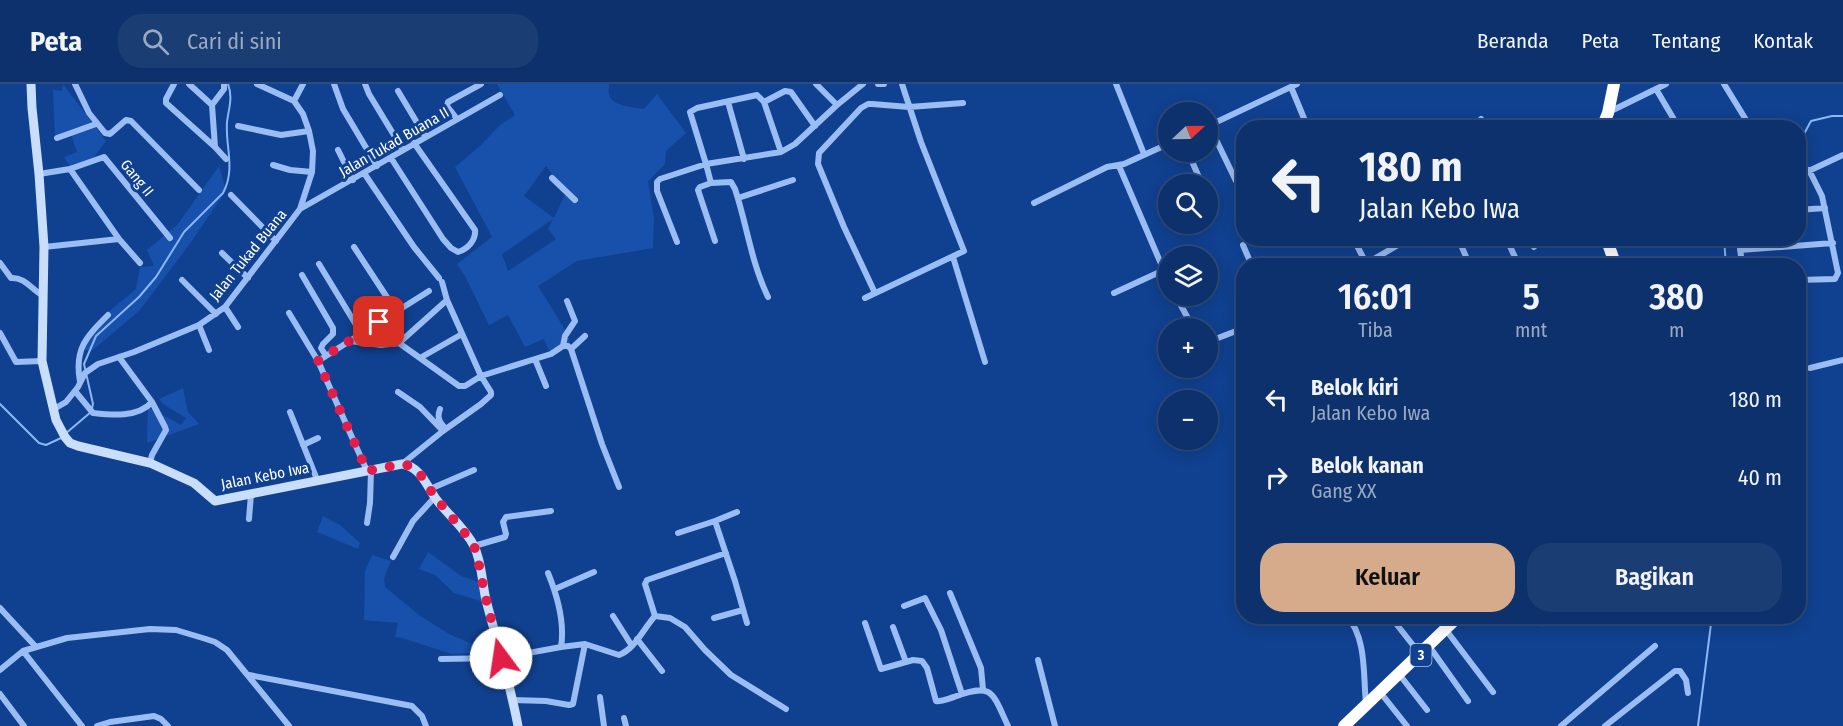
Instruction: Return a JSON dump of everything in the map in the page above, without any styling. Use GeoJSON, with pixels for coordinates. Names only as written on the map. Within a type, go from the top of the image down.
{"type":"FeatureCollection","features":[{"type":"Feature","properties":{"kind":"highway"},"geometry":{"type":"LineString","coordinates":[[1605,120],[1614,84]]}},
{"type":"Feature","properties":{"kind":"highway","name":"3"},"geometry":{"type":"LineString","coordinates":[[1344,726],[1452,624]]}},
{"type":"Feature","properties":{"kind":"street","name":"Jalan Kebo Iwa"},"geometry":{"type":"LineString","coordinates":[[32,84],[44,247],[42,361],[56,420],[70,443],[150,463],[194,483],[215,501],[402,464]]}},
{"type":"Feature","properties":{"kind":"street"},"geometry":{"type":"LineString","coordinates":[[75,84],[96,124],[105,133],[108,134],[126,120],[130,121],[199,190]]}},
{"type":"Feature","properties":{"kind":"street"},"geometry":{"type":"LineString","coordinates":[[174,84],[166,103],[226,159]]}},
{"type":"Feature","properties":{"kind":"street"},"geometry":{"type":"LineString","coordinates":[[189,84],[212,105]]}},
{"type":"Feature","properties":{"kind":"street"},"geometry":{"type":"LineString","coordinates":[[215,147],[212,105],[224,89],[224,84]]}},
{"type":"Feature","properties":{"kind":"street"},"geometry":{"type":"LineString","coordinates":[[257,84],[267,86],[294,101],[303,84]]}},
{"type":"Feature","properties":{"kind":"street"},"geometry":{"type":"LineString","coordinates":[[365,84],[403,150]]}},
{"type":"Feature","properties":{"kind":"street"},"geometry":{"type":"LineString","coordinates":[[457,119],[447,106],[448,102],[481,84]]}},
{"type":"Feature","properties":{"kind":"street"},"geometry":{"type":"LineString","coordinates":[[816,84],[837,105]]}},
{"type":"Feature","properties":{"kind":"street"},"geometry":{"type":"LineString","coordinates":[[878,84],[884,84]]}},
{"type":"Feature","properties":{"kind":"street"},"geometry":{"type":"LineString","coordinates":[[865,297],[962,253],[963,246],[921,142],[902,84]]}},
{"type":"Feature","properties":{"kind":"street"},"geometry":{"type":"LineString","coordinates":[[1116,84],[1144,154]]}},
{"type":"Feature","properties":{"kind":"street"},"geometry":{"type":"LineString","coordinates":[[1280,84],[1281,92]]}},
{"type":"Feature","properties":{"kind":"street"},"geometry":{"type":"LineString","coordinates":[[1608,113],[1666,84]]}},
{"type":"Feature","properties":{"kind":"street"},"geometry":{"type":"LineString","coordinates":[[1724,84],[1746,120]]}},
{"type":"Feature","properties":{"kind":"street"},"geometry":{"type":"LineString","coordinates":[[333,85],[343,109],[377,166]]}},
{"type":"Feature","properties":{"kind":"street"},"geometry":{"type":"LineString","coordinates":[[677,243],[657,191],[657,182],[660,179],[705,164],[781,152],[795,144],[861,85]]}},
{"type":"Feature","properties":{"kind":"street"},"geometry":{"type":"LineString","coordinates":[[1218,120],[1294,86],[1305,120]]}},
{"type":"Feature","properties":{"kind":"street"},"geometry":{"type":"LineString","coordinates":[[1656,89],[1674,120]]}},
{"type":"Feature","properties":{"kind":"street"},"geometry":{"type":"LineString","coordinates":[[398,91],[425,136]]}},
{"type":"Feature","properties":{"kind":"street"},"geometry":{"type":"LineString","coordinates":[[764,102],[785,92],[791,92],[815,126]]}},
{"type":"Feature","properties":{"kind":"street","name":"Jalan Tukad Buana II"},"geometry":{"type":"LineString","coordinates":[[300,209],[500,95]]}},
{"type":"Feature","properties":{"kind":"street"},"geometry":{"type":"LineString","coordinates":[[711,183],[690,112],[698,108],[757,95],[764,102],[781,152]]}},
{"type":"Feature","properties":{"kind":"street","name":"Jalan Tukad Buana"},"geometry":{"type":"LineString","coordinates":[[54,410],[66,402],[85,373],[98,364],[199,325],[225,307],[248,278],[300,209],[312,172],[313,152],[309,131],[303,114],[294,101]]}},
{"type":"Feature","properties":{"kind":"street"},"geometry":{"type":"LineString","coordinates":[[728,102],[744,159]]}},
{"type":"Feature","properties":{"kind":"street"},"geometry":{"type":"LineString","coordinates":[[875,293],[818,164],[819,153],[864,106],[963,103]]}},
{"type":"Feature","properties":{"kind":"street"},"geometry":{"type":"LineString","coordinates":[[57,138],[96,124]]}},
{"type":"Feature","properties":{"kind":"street"},"geometry":{"type":"LineString","coordinates":[[238,126],[281,135],[309,131]]}},
{"type":"Feature","properties":{"kind":"street"},"geometry":{"type":"LineString","coordinates":[[391,158],[443,239],[458,252],[464,251],[473,240],[475,230],[414,143]]}},
{"type":"Feature","properties":{"kind":"street"},"geometry":{"type":"LineString","coordinates":[[1218,145],[1236,181]]}},
{"type":"Feature","properties":{"kind":"street"},"geometry":{"type":"LineString","coordinates":[[1034,203],[1107,167],[1119,166],[1158,148]]}},
{"type":"Feature","properties":{"kind":"street"},"geometry":{"type":"LineString","coordinates":[[338,150],[353,180]]}},
{"type":"Feature","properties":{"kind":"street"},"geometry":{"type":"LineString","coordinates":[[1806,172],[1843,155]]}},
{"type":"Feature","properties":{"kind":"street","name":"Gang II"},"geometry":{"type":"LineString","coordinates":[[39,174],[70,169],[104,157],[170,238]]}},
{"type":"Feature","properties":{"kind":"street"},"geometry":{"type":"LineString","coordinates":[[273,165],[290,170],[312,172]]}},
{"type":"Feature","properties":{"kind":"street"},"geometry":{"type":"LineString","coordinates":[[1119,166],[1158,256]]}},
{"type":"Feature","properties":{"kind":"street"},"geometry":{"type":"LineString","coordinates":[[70,169],[119,238],[140,263]]}},
{"type":"Feature","properties":{"kind":"street"},"geometry":{"type":"LineString","coordinates":[[1806,280],[1835,279],[1838,273],[1822,196],[1809,170]]}},
{"type":"Feature","properties":{"kind":"street"},"geometry":{"type":"LineString","coordinates":[[364,174],[414,247],[441,280],[447,300],[491,395],[402,464]]}},
{"type":"Feature","properties":{"kind":"street"},"geometry":{"type":"LineString","coordinates":[[552,178],[575,200]]}},
{"type":"Feature","properties":{"kind":"street"},"geometry":{"type":"LineString","coordinates":[[738,198],[793,180]]}},
{"type":"Feature","properties":{"kind":"street"},"geometry":{"type":"LineString","coordinates":[[715,241],[698,190],[711,183],[731,182],[738,198],[751,255],[768,297]]}},
{"type":"Feature","properties":{"kind":"street"},"geometry":{"type":"LineString","coordinates":[[231,195],[276,241]]}},
{"type":"Feature","properties":{"kind":"street"},"geometry":{"type":"LineString","coordinates":[[1806,209],[1825,208]]}},
{"type":"Feature","properties":{"kind":"street"},"geometry":{"type":"LineString","coordinates":[[44,247],[119,238]]}},
{"type":"Feature","properties":{"kind":"street"},"geometry":{"type":"LineString","coordinates":[[1806,245],[1833,243]]}},
{"type":"Feature","properties":{"kind":"street"},"geometry":{"type":"LineString","coordinates":[[1375,258],[1396,246]]}},
{"type":"Feature","properties":{"kind":"street"},"geometry":{"type":"LineString","coordinates":[[1510,246],[1515,257]]}},
{"type":"Feature","properties":{"kind":"street"},"geometry":{"type":"LineString","coordinates":[[1740,246],[1741,258]]}},
{"type":"Feature","properties":{"kind":"street"},"geometry":{"type":"LineString","coordinates":[[1740,250],[1793,246]]}},
{"type":"Feature","properties":{"kind":"street"},"geometry":{"type":"LineString","coordinates":[[354,247],[396,311]]}},
{"type":"Feature","properties":{"kind":"street"},"geometry":{"type":"LineString","coordinates":[[222,253],[248,278]]}},
{"type":"Feature","properties":{"kind":"street"},"geometry":{"type":"LineString","coordinates":[[953,257],[985,362]]}},
{"type":"Feature","properties":{"kind":"street"},"geometry":{"type":"LineString","coordinates":[[0,262],[11,278],[24,280],[33,290],[42,295]]}},
{"type":"Feature","properties":{"kind":"street"},"geometry":{"type":"LineString","coordinates":[[319,264],[361,333]]}},
{"type":"Feature","properties":{"kind":"street"},"geometry":{"type":"LineString","coordinates":[[1114,293],[1158,273]]}},
{"type":"Feature","properties":{"kind":"street"},"geometry":{"type":"LineString","coordinates":[[302,276],[333,328],[333,334],[321,348],[326,356]]}},
{"type":"Feature","properties":{"kind":"street"},"geometry":{"type":"LineString","coordinates":[[182,280],[216,314]]}},
{"type":"Feature","properties":{"kind":"street"},"geometry":{"type":"LineString","coordinates":[[318,361],[429,291]]}},
{"type":"Feature","properties":{"kind":"street"},"geometry":{"type":"LineString","coordinates":[[350,341],[381,345],[399,343],[447,300]]}},
{"type":"Feature","properties":{"kind":"street"},"geometry":{"type":"LineString","coordinates":[[563,346],[565,336],[575,321],[567,301]]}},
{"type":"Feature","properties":{"kind":"street"},"geometry":{"type":"LineString","coordinates":[[225,307],[238,327]]}},
{"type":"Feature","properties":{"kind":"street"},"geometry":{"type":"LineString","coordinates":[[289,313],[318,361],[369,471],[370,503],[367,524]]}},
{"type":"Feature","properties":{"kind":"street"},"geometry":{"type":"LineString","coordinates":[[80,382],[77,367],[83,345],[108,315]]}},
{"type":"Feature","properties":{"kind":"street"},"geometry":{"type":"LineString","coordinates":[[199,325],[209,350]]}},
{"type":"Feature","properties":{"kind":"street"},"geometry":{"type":"LineString","coordinates":[[1218,338],[1236,331]]}},
{"type":"Feature","properties":{"kind":"street"},"geometry":{"type":"LineString","coordinates":[[0,333],[16,362],[42,361]]}},
{"type":"Feature","properties":{"kind":"street"},"geometry":{"type":"LineString","coordinates":[[420,358],[462,334]]}},
{"type":"Feature","properties":{"kind":"street"},"geometry":{"type":"LineString","coordinates":[[571,349],[585,336]]}},
{"type":"Feature","properties":{"kind":"street"},"geometry":{"type":"LineString","coordinates":[[399,343],[459,386],[465,386],[481,376],[551,354],[563,346],[568,346],[571,349],[602,444],[619,487]]}},
{"type":"Feature","properties":{"kind":"street"},"geometry":{"type":"LineString","coordinates":[[119,357],[152,402],[166,430],[150,463]]}},
{"type":"Feature","properties":{"kind":"street"},"geometry":{"type":"LineString","coordinates":[[536,359],[546,386]]}},
{"type":"Feature","properties":{"kind":"street"},"geometry":{"type":"LineString","coordinates":[[1810,368],[1843,360]]}},
{"type":"Feature","properties":{"kind":"street"},"geometry":{"type":"LineString","coordinates":[[75,391],[93,413],[125,414],[144,410],[152,402]]}},
{"type":"Feature","properties":{"kind":"street"},"geometry":{"type":"LineString","coordinates":[[398,392],[445,430]]}},
{"type":"Feature","properties":{"kind":"street"},"geometry":{"type":"LineString","coordinates":[[440,410],[439,422],[445,430]]}},
{"type":"Feature","properties":{"kind":"street"},"geometry":{"type":"LineString","coordinates":[[290,412],[318,482]]}},
{"type":"Feature","properties":{"kind":"street"},"geometry":{"type":"LineString","coordinates":[[303,445],[318,438]]}},
{"type":"Feature","properties":{"kind":"street"},"geometry":{"type":"LineString","coordinates":[[402,464],[416,470],[474,546],[518,726]]}},
{"type":"Feature","properties":{"kind":"street"},"geometry":{"type":"LineString","coordinates":[[393,556],[413,520],[432,493],[474,470]]}},
{"type":"Feature","properties":{"kind":"street"},"geometry":{"type":"LineString","coordinates":[[249,519],[250,495]]}},
{"type":"Feature","properties":{"kind":"street"},"geometry":{"type":"LineString","coordinates":[[474,546],[505,537],[503,522],[506,517],[551,511]]}},
{"type":"Feature","properties":{"kind":"street"},"geometry":{"type":"LineString","coordinates":[[678,533],[736,512]]}},
{"type":"Feature","properties":{"kind":"street"},"geometry":{"type":"LineString","coordinates":[[715,521],[747,623]]}},
{"type":"Feature","properties":{"kind":"street"},"geometry":{"type":"LineString","coordinates":[[655,616],[645,584],[647,580],[726,553]]}},
{"type":"Feature","properties":{"kind":"street"},"geometry":{"type":"LineString","coordinates":[[555,589],[594,572]]}},
{"type":"Feature","properties":{"kind":"street"},"geometry":{"type":"LineString","coordinates":[[548,573],[555,589],[561,628],[561,647]]}},
{"type":"Feature","properties":{"kind":"street"},"geometry":{"type":"LineString","coordinates":[[950,593],[981,668],[983,689]]}},
{"type":"Feature","properties":{"kind":"street"},"geometry":{"type":"LineString","coordinates":[[904,606],[925,598],[940,630],[962,694]]}},
{"type":"Feature","properties":{"kind":"street"},"geometry":{"type":"LineString","coordinates":[[0,608],[36,647]]}},
{"type":"Feature","properties":{"kind":"street"},"geometry":{"type":"LineString","coordinates":[[714,618],[743,610]]}},
{"type":"Feature","properties":{"kind":"street"},"geometry":{"type":"LineString","coordinates":[[614,616],[632,646]]}},
{"type":"Feature","properties":{"kind":"street"},"geometry":{"type":"LineString","coordinates":[[441,659],[501,658],[585,644],[619,655],[632,646],[655,616]]}},
{"type":"Feature","properties":{"kind":"street"},"geometry":{"type":"LineString","coordinates":[[655,616],[670,618],[685,627],[731,675],[786,709]]}},
{"type":"Feature","properties":{"kind":"street"},"geometry":{"type":"LineString","coordinates":[[865,623],[881,669],[920,660],[925,663],[934,688],[935,699],[938,702],[983,689],[993,696],[1008,726]]}},
{"type":"Feature","properties":{"kind":"street"},"geometry":{"type":"LineString","coordinates":[[1353,624],[1362,649],[1366,704]]}},
{"type":"Feature","properties":{"kind":"street"},"geometry":{"type":"LineString","coordinates":[[1398,624],[1425,651],[1468,701]]}},
{"type":"Feature","properties":{"kind":"street"},"geometry":{"type":"LineString","coordinates":[[894,627],[906,662]]}},
{"type":"Feature","properties":{"kind":"street"},"geometry":{"type":"LineString","coordinates":[[0,670],[23,651],[74,637],[158,628],[176,630],[215,642],[227,650],[289,726]]}},
{"type":"Feature","properties":{"kind":"street"},"geometry":{"type":"LineString","coordinates":[[1446,630],[1493,693]]}},
{"type":"Feature","properties":{"kind":"street"},"geometry":{"type":"LineString","coordinates":[[637,639],[662,671]]}},
{"type":"Feature","properties":{"kind":"street"},"geometry":{"type":"LineString","coordinates":[[513,700],[573,704],[576,699],[585,644]]}},
{"type":"Feature","properties":{"kind":"street"},"geometry":{"type":"LineString","coordinates":[[1561,726],[1655,646]]}},
{"type":"Feature","properties":{"kind":"street"},"geometry":{"type":"LineString","coordinates":[[23,651],[82,726]]}},
{"type":"Feature","properties":{"kind":"street"},"geometry":{"type":"LineString","coordinates":[[1038,660],[1055,726]]}},
{"type":"Feature","properties":{"kind":"street"},"geometry":{"type":"LineString","coordinates":[[1608,725],[1675,671],[1680,671],[1684,677],[1688,693]]}},
{"type":"Feature","properties":{"kind":"street"},"geometry":{"type":"LineString","coordinates":[[1399,674],[1428,710]]}},
{"type":"Feature","properties":{"kind":"street"},"geometry":{"type":"LineString","coordinates":[[249,675],[412,706],[423,716],[426,726]]}},
{"type":"Feature","properties":{"kind":"street"},"geometry":{"type":"LineString","coordinates":[[1380,691],[1407,726]]}},
{"type":"Feature","properties":{"kind":"street"},"geometry":{"type":"LineString","coordinates":[[0,694],[24,726]]}},
{"type":"Feature","properties":{"kind":"street"},"geometry":{"type":"LineString","coordinates":[[600,697],[604,726]]}},
{"type":"Feature","properties":{"kind":"street"},"geometry":{"type":"LineString","coordinates":[[97,726],[154,716],[168,726]]}},
{"type":"Feature","properties":{"kind":"street"},"geometry":{"type":"LineString","coordinates":[[624,718],[626,726]]}},
{"type":"Feature","properties":{"kind":"shaded area"},"geometry":{"type":"Polygon","coordinates":[[[63,84],[106,141],[94,157],[71,168],[64,157],[77,152],[70,131],[55,137],[53,90],[62,91],[63,84]]]}},
{"type":"Feature","properties":{"kind":"shaded area"},"geometry":{"type":"Polygon","coordinates":[[[497,84],[609,84],[609,93],[614,102],[629,107],[644,109],[657,94],[686,133],[666,151],[665,164],[648,181],[654,219],[653,248],[577,261],[538,286],[567,333],[571,346],[549,351],[544,339],[525,347],[508,315],[489,325],[457,264],[492,237],[455,167],[500,125],[515,115],[497,84]],[[546,166],[524,196],[554,218],[566,193],[546,166]],[[553,219],[502,254],[508,271],[556,239],[548,229],[553,219]]]}},
{"type":"Feature","properties":{"kind":"shaded area"},"geometry":{"type":"Polygon","coordinates":[[[219,166],[226,191],[189,245],[140,310],[93,350],[84,350],[89,331],[136,289],[140,267],[154,266],[147,250],[178,224],[219,166]]]}},
{"type":"Feature","properties":{"kind":"shaded area"},"geometry":{"type":"Polygon","coordinates":[[[183,388],[188,412],[199,424],[147,443],[148,407],[181,425],[186,418],[159,399],[183,388]]]}},
{"type":"Feature","properties":{"kind":"shaded area"},"geometry":{"type":"Polygon","coordinates":[[[323,516],[340,525],[360,543],[358,549],[317,532],[323,516]]]}},
{"type":"Feature","properties":{"kind":"shaded area"},"geometry":{"type":"Polygon","coordinates":[[[428,552],[461,576],[479,582],[484,602],[454,593],[435,575],[419,569],[428,552]]]}},
{"type":"Feature","properties":{"kind":"shaded area"},"geometry":{"type":"Polygon","coordinates":[[[372,555],[391,561],[384,578],[385,587],[419,615],[449,634],[491,652],[452,654],[395,637],[398,623],[364,620],[365,571],[372,555]]]}},
{"type":"Feature","properties":{"kind":"waterway"},"geometry":{"type":"LineString","coordinates":[[65,434],[91,412],[93,404],[84,364],[96,336],[139,297],[156,277],[184,232],[223,193],[229,175],[227,122],[230,98],[228,84]]}},
{"type":"Feature","properties":{"kind":"waterway"},"geometry":{"type":"LineString","coordinates":[[1806,130],[1811,121],[1843,116]]}},
{"type":"Feature","properties":{"kind":"waterway"},"geometry":{"type":"LineString","coordinates":[[1725,246],[1725,258]]}},
{"type":"Feature","properties":{"kind":"waterway"},"geometry":{"type":"LineString","coordinates":[[0,404],[39,443],[46,445],[61,438]]}},
{"type":"Feature","properties":{"kind":"waterway"},"geometry":{"type":"LineString","coordinates":[[1698,726],[1711,624]]}},
{"type":"Feature","properties":{"kind":"route"},"geometry":{"type":"LineString","coordinates":[[379,322],[318,361],[367,471],[402,464],[411,466],[420,474],[435,497],[474,546],[501,658]]}}]}
